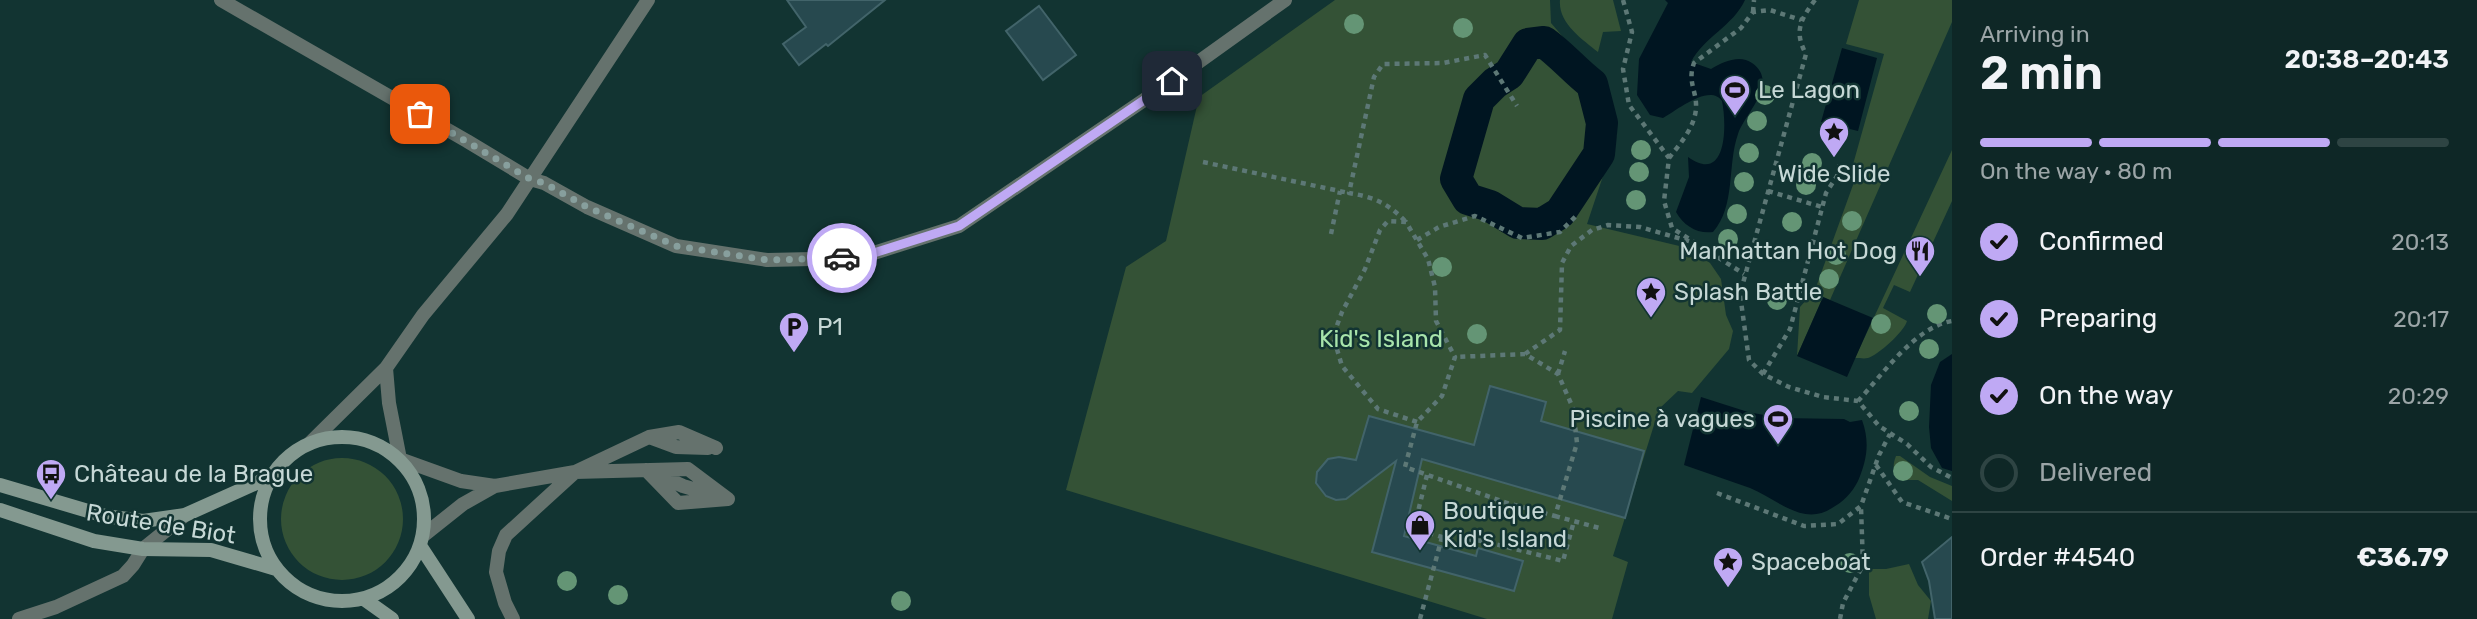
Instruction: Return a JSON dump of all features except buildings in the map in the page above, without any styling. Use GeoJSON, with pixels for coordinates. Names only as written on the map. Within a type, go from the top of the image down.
{"type":"FeatureCollection","features":[{"type":"Feature","properties":{"kind":"main road"},"geometry":{"type":"LineString","coordinates":[[333,437],[357,438],[380,445],[400,459],[416,481],[425,508],[422,541],[408,570],[388,588],[364,598],[340,602],[316,598],[294,586],[276,569],[264,547],[260,523],[262,498],[272,476],[288,456],[310,443],[333,437]]}},
{"type":"Feature","properties":{"kind":"main road","name":"Route de Biot"},"geometry":{"type":"LineString","coordinates":[[0,485],[105,516],[143,521],[185,515],[272,476]]}},
{"type":"Feature","properties":{"kind":"main road","name":"Route de Biot"},"geometry":{"type":"LineString","coordinates":[[0,510],[94,541],[143,549],[211,551],[276,569]]}},
{"type":"Feature","properties":{"kind":"main road"},"geometry":{"type":"LineString","coordinates":[[422,541],[468,619]]}},
{"type":"Feature","properties":{"kind":"main road"},"geometry":{"type":"LineString","coordinates":[[364,598],[392,619]]}},
{"type":"Feature","properties":{"kind":"street"},"geometry":{"type":"LineString","coordinates":[[221,0],[530,179],[544,183],[587,207],[676,246],[767,260],[858,258],[959,226],[1172,81],[1285,0]]}},
{"type":"Feature","properties":{"kind":"street"},"geometry":{"type":"LineString","coordinates":[[310,443],[386,368],[423,315],[507,214],[648,0]]}},
{"type":"Feature","properties":{"kind":"street"},"geometry":{"type":"LineString","coordinates":[[386,368],[389,403],[400,459],[461,481],[495,486]]}},
{"type":"Feature","properties":{"kind":"street"},"geometry":{"type":"LineString","coordinates":[[513,619],[496,572],[499,551],[506,535],[575,471],[649,437],[676,447],[716,448]]}},
{"type":"Feature","properties":{"kind":"street"},"geometry":{"type":"LineString","coordinates":[[422,541],[463,504],[495,486],[575,471],[646,470],[688,470],[729,499],[678,503],[646,470]]}},
{"type":"Feature","properties":{"kind":"street"},"geometry":{"type":"LineString","coordinates":[[19,619],[56,607],[123,576],[143,549],[185,515]]}},
{"type":"Feature","properties":{"kind":"path"},"geometry":{"type":"LineString","coordinates":[[1623,0],[1632,32],[1623,69],[1629,105],[1669,158]]}},
{"type":"Feature","properties":{"kind":"path"},"geometry":{"type":"LineString","coordinates":[[1744,274],[1672,228],[1664,201],[1669,158],[1687,135],[1696,110],[1691,80],[1694,63],[1741,28],[1754,12],[1754,0]]}},
{"type":"Feature","properties":{"kind":"path"},"geometry":{"type":"LineString","coordinates":[[1813,1],[1801,20],[1798,40],[1806,54],[1740,294],[1749,360],[1763,374],[1800,390],[1823,397],[1858,401],[1879,426],[1907,444],[1931,467],[1952,478]]}},
{"type":"Feature","properties":{"kind":"path"},"geometry":{"type":"LineString","coordinates":[[1754,12],[1770,10],[1801,20]]}},
{"type":"Feature","properties":{"kind":"path"},"geometry":{"type":"LineString","coordinates":[[1349,193],[1374,77],[1383,64],[1443,63],[1485,55],[1517,106]]}},
{"type":"Feature","properties":{"kind":"path"},"geometry":{"type":"LineString","coordinates":[[1203,162],[1373,197],[1392,207],[1406,222],[1428,259],[1435,287],[1436,321],[1455,357],[1442,396],[1417,422],[1405,467],[1507,503],[1603,529]]}},
{"type":"Feature","properties":{"kind":"path"},"geometry":{"type":"LineString","coordinates":[[1763,374],[1790,329],[1822,207],[1840,163]]}},
{"type":"Feature","properties":{"kind":"path"},"geometry":{"type":"LineString","coordinates":[[1331,234],[1340,191]]}},
{"type":"Feature","properties":{"kind":"path"},"geometry":{"type":"LineString","coordinates":[[1768,191],[1822,207]]}},
{"type":"Feature","properties":{"kind":"path"},"geometry":{"type":"LineString","coordinates":[[1417,240],[1439,226],[1475,216],[1522,238],[1560,232],[1576,216]]}},
{"type":"Feature","properties":{"kind":"path"},"geometry":{"type":"LineString","coordinates":[[1406,222],[1388,221],[1380,230],[1333,336],[1342,366],[1378,409],[1417,422]]}},
{"type":"Feature","properties":{"kind":"path"},"geometry":{"type":"LineString","coordinates":[[1525,354],[1560,330],[1562,264],[1571,246],[1592,230],[1608,225],[1640,227],[1698,244]]}},
{"type":"Feature","properties":{"kind":"path"},"geometry":{"type":"LineString","coordinates":[[1858,401],[1906,348],[1937,323],[1952,321]]}},
{"type":"Feature","properties":{"kind":"path"},"geometry":{"type":"LineString","coordinates":[[1558,374],[1565,351]]}},
{"type":"Feature","properties":{"kind":"path"},"geometry":{"type":"LineString","coordinates":[[1455,357],[1525,354],[1558,374],[1573,408],[1577,443],[1555,516]]}},
{"type":"Feature","properties":{"kind":"path"},"geometry":{"type":"LineString","coordinates":[[1840,619],[1843,603],[1863,565],[1860,506],[1890,433]]}},
{"type":"Feature","properties":{"kind":"path"},"geometry":{"type":"LineString","coordinates":[[1876,464],[1902,502],[1952,519]]}},
{"type":"Feature","properties":{"kind":"path"},"geometry":{"type":"LineString","coordinates":[[1427,475],[1414,528],[1442,537],[1483,541],[1563,561],[1574,521]]}},
{"type":"Feature","properties":{"kind":"path"},"geometry":{"type":"LineString","coordinates":[[1717,493],[1804,526],[1838,524],[1860,506]]}},
{"type":"Feature","properties":{"kind":"path"},"geometry":{"type":"LineString","coordinates":[[1420,619],[1442,537]]}},
{"type":"Feature","properties":{"kind":"green space","name":"Kid's Island"},"geometry":{"type":"Polygon","coordinates":[[[1335,0],[1550,0],[1551,23],[1604,85],[1617,134],[1587,224],[1692,249],[1710,263],[1721,279],[1726,315],[1733,331],[1729,349],[1692,393],[1678,391],[1659,409],[1613,556],[1628,562],[1612,619],[1487,619],[1066,490],[1126,267],[1166,241],[1199,97],[1335,0]]]}},
{"type":"Feature","properties":{"kind":"green space"},"geometry":{"type":"Polygon","coordinates":[[[1560,0],[1613,0],[1621,31],[1603,32],[1598,52],[1567,23],[1560,8],[1560,0]]]}},
{"type":"Feature","properties":{"kind":"green space"},"geometry":{"type":"Polygon","coordinates":[[[1859,0],[1952,0],[1952,22],[1830,300],[1823,297],[1797,356],[1800,307],[1815,290],[1853,185],[1852,168],[1884,54],[1846,44],[1859,0]]]}},
{"type":"Feature","properties":{"kind":"green space"},"geometry":{"type":"Polygon","coordinates":[[[1952,150],[1952,201],[1910,292],[1894,285],[1883,308],[1907,321],[1905,326],[1878,352],[1868,358],[1855,358],[1952,150]]]}},
{"type":"Feature","properties":{"kind":"green space"},"geometry":{"type":"Polygon","coordinates":[[[1896,456],[1900,456],[1930,477],[1952,486],[1952,501],[1918,480],[1900,480],[1894,469],[1896,456]]]}},
{"type":"Feature","properties":{"kind":"green space"},"geometry":{"type":"Polygon","coordinates":[[[342,458],[365,462],[385,476],[399,496],[403,519],[399,542],[385,562],[365,576],[342,580],[319,576],[299,562],[285,542],[281,519],[285,496],[299,476],[319,462],[342,458]]]}},
{"type":"Feature","properties":{"kind":"green space"},"geometry":{"type":"Polygon","coordinates":[[[1909,564],[1918,585],[1931,601],[1928,619],[1876,619],[1869,595],[1869,569],[1886,569],[1909,564]]]}},
{"type":"Feature","properties":{"kind":"water","name":"Le Lagon"},"geometry":{"type":"Polygon","coordinates":[[[1665,0],[1745,0],[1740,9],[1703,45],[1691,62],[1711,69],[1731,60],[1747,60],[1760,71],[1763,80],[1758,98],[1738,134],[1725,210],[1713,232],[1692,228],[1676,212],[1689,177],[1688,157],[1701,164],[1710,163],[1717,158],[1722,148],[1722,101],[1717,96],[1702,96],[1663,118],[1650,115],[1637,95],[1639,59],[1668,3],[1665,0]]]}},
{"type":"Feature","properties":{"kind":"water"},"geometry":{"type":"Polygon","coordinates":[[[1842,48],[1877,58],[1858,131],[1821,122],[1842,48]]]}},
{"type":"Feature","properties":{"kind":"water"},"geometry":{"type":"Polygon","coordinates":[[[1823,297],[1873,318],[1847,377],[1797,356],[1823,297]]]}},
{"type":"Feature","properties":{"kind":"water"},"geometry":{"type":"Polygon","coordinates":[[[1952,354],[1952,471],[1942,468],[1931,448],[1929,427],[1931,385],[1940,362],[1952,354]]]}},
{"type":"Feature","properties":{"kind":"water","name":"Piscine à vagues"},"geometry":{"type":"Polygon","coordinates":[[[1701,397],[1748,412],[1780,418],[1844,419],[1850,422],[1862,420],[1866,451],[1864,466],[1856,485],[1836,506],[1821,513],[1800,513],[1750,488],[1684,465],[1701,397]]]}},
{"type":"Feature","properties":{"kind":"waterway"},"geometry":{"type":"LineString","coordinates":[[1544,42],[1592,84],[1602,123],[1599,154],[1560,213],[1542,224],[1518,223],[1490,206],[1468,199],[1456,179],[1479,99],[1509,74],[1528,44],[1544,42]]}},
{"type":"Feature","properties":{"kind":"way so far"},"geometry":{"type":"LineString","coordinates":[[420,114],[530,179],[544,183],[587,207],[676,246],[767,260],[842,258]]}},
{"type":"Feature","properties":{"kind":"place","name":"Le Lagon"},"geometry":{"type":"Point","coordinates":[1735,117]}},
{"type":"Feature","properties":{"kind":"place","name":"Wide Slide"},"geometry":{"type":"Point","coordinates":[1834,159]}},
{"type":"Feature","properties":{"kind":"place","name":"Manhattan Hot Dog"},"geometry":{"type":"Point","coordinates":[1920,278]}},
{"type":"Feature","properties":{"kind":"place","name":"Splash Battle"},"geometry":{"type":"Point","coordinates":[1651,319]}},
{"type":"Feature","properties":{"kind":"place","name":"P1"},"geometry":{"type":"Point","coordinates":[794,354]}},
{"type":"Feature","properties":{"kind":"place","name":"Piscine à vagues"},"geometry":{"type":"Point","coordinates":[1778,446]}},
{"type":"Feature","properties":{"kind":"place","name":"Château de la Brague"},"geometry":{"type":"Point","coordinates":[51,501]}},
{"type":"Feature","properties":{"kind":"place","name":"Boutique Kid's Island"},"geometry":{"type":"Point","coordinates":[1420,552]}},
{"type":"Feature","properties":{"kind":"place","name":"Spaceboat"},"geometry":{"type":"Point","coordinates":[1728,589]}},
{"type":"Feature","properties":{"kind":"route"},"geometry":{"type":"LineString","coordinates":[[842,258],[858,258],[959,226],[1172,81]]}}]}
